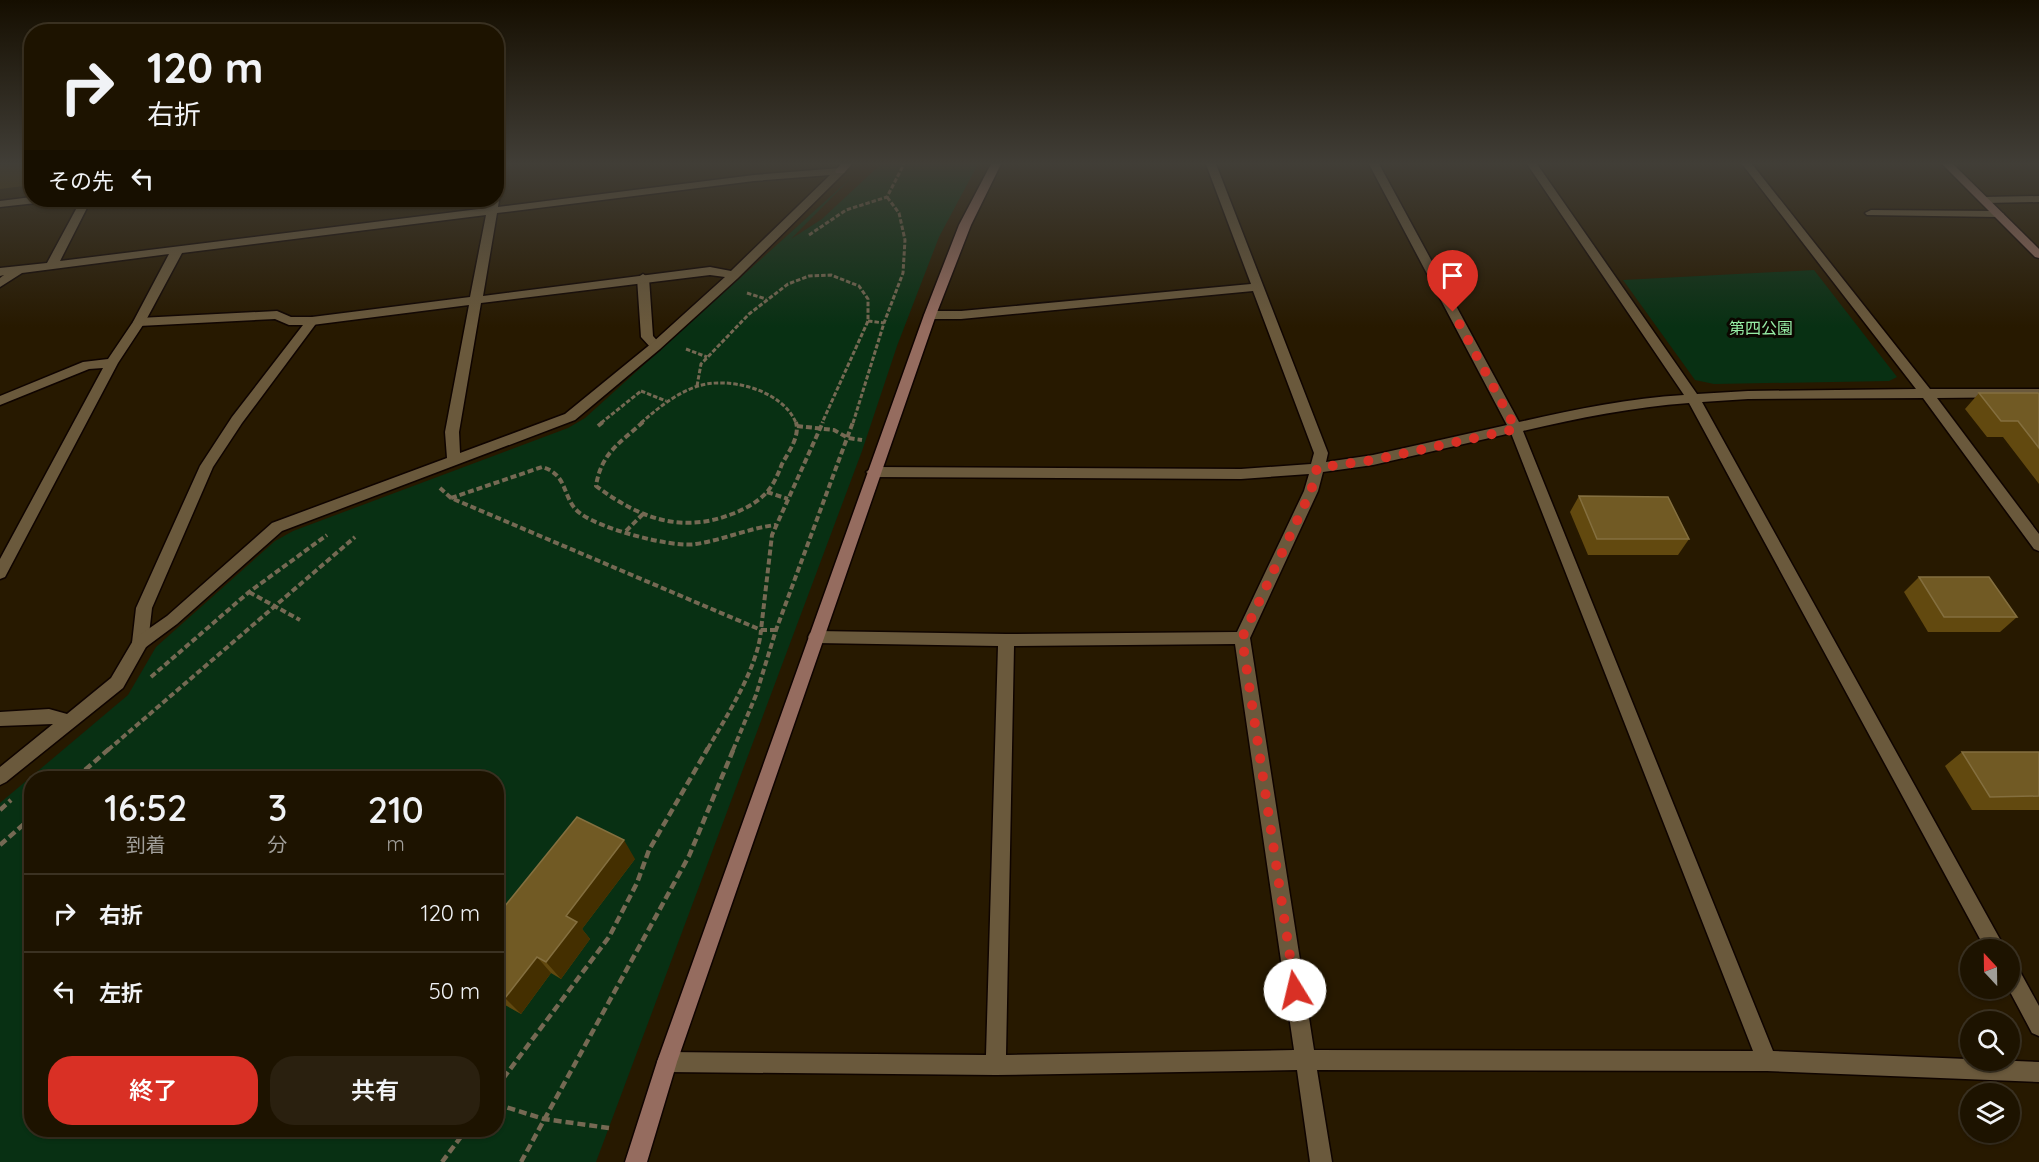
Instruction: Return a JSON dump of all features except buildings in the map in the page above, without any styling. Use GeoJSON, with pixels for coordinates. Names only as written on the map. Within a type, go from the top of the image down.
{"type":"FeatureCollection","features":[{"type":"Feature","properties":{"kind":"street"},"geometry":{"type":"LineString","coordinates":[[52,265],[76,218]]}},
{"type":"Feature","properties":{"kind":"street"},"geometry":{"type":"LineString","coordinates":[[0,272],[177,251],[403,218]]}},
{"type":"Feature","properties":{"kind":"street"},"geometry":{"type":"LineString","coordinates":[[454,460],[452,432],[492,218]]}},
{"type":"Feature","properties":{"kind":"street"},"geometry":{"type":"LineString","coordinates":[[140,643],[172,620],[277,527],[570,417],[657,346],[791,218]]}},
{"type":"Feature","properties":{"kind":"street"},"geometry":{"type":"LineString","coordinates":[[636,1162],[667,1062],[873,472],[930,315],[968,218]]}},
{"type":"Feature","properties":{"kind":"street"},"geometry":{"type":"LineString","coordinates":[[1232,218],[1321,453],[1311,491],[1242,638],[1321,1162]]}},
{"type":"Feature","properties":{"kind":"street"},"geometry":{"type":"LineString","coordinates":[[1403,218],[1516,429],[1767,1061]]}},
{"type":"Feature","properties":{"kind":"street"},"geometry":{"type":"LineString","coordinates":[[1571,218],[1693,398],[1991,939]]}},
{"type":"Feature","properties":{"kind":"street"},"geometry":{"type":"LineString","coordinates":[[1789,218],[1926,393],[2039,545]]}},
{"type":"Feature","properties":{"kind":"street"},"geometry":{"type":"LineString","coordinates":[[2002,218],[2039,255]]}},
{"type":"Feature","properties":{"kind":"street"},"geometry":{"type":"LineString","coordinates":[[0,573],[112,363],[139,322],[177,251]]}},
{"type":"Feature","properties":{"kind":"street"},"geometry":{"type":"LineString","coordinates":[[0,284],[20,269]]}},
{"type":"Feature","properties":{"kind":"street"},"geometry":{"type":"LineString","coordinates":[[139,322],[277,315],[289,321],[312,321],[643,278],[710,271],[734,275]]}},
{"type":"Feature","properties":{"kind":"street"},"geometry":{"type":"LineString","coordinates":[[643,278],[647,337],[657,346]]}},
{"type":"Feature","properties":{"kind":"street"},"geometry":{"type":"LineString","coordinates":[[930,315],[961,315],[1258,287]]}},
{"type":"Feature","properties":{"kind":"street"},"geometry":{"type":"LineString","coordinates":[[0,777],[117,683],[140,643],[144,608],[207,466],[237,420],[312,321]]}},
{"type":"Feature","properties":{"kind":"street"},"geometry":{"type":"LineString","coordinates":[[0,401],[87,365],[112,363]]}},
{"type":"Feature","properties":{"kind":"street"},"geometry":{"type":"LineString","coordinates":[[873,472],[1230,474],[1317,468],[1374,460],[1594,410],[1652,400],[1748,395],[2039,393]]}},
{"type":"Feature","properties":{"kind":"street"},"geometry":{"type":"LineString","coordinates":[[816,637],[1006,640],[1242,638]]}},
{"type":"Feature","properties":{"kind":"street"},"geometry":{"type":"LineString","coordinates":[[996,1065],[1006,640]]}},
{"type":"Feature","properties":{"kind":"street"},"geometry":{"type":"LineString","coordinates":[[0,719],[50,716],[67,721]]}},
{"type":"Feature","properties":{"kind":"street"},"geometry":{"type":"LineString","coordinates":[[2020,991],[2039,1026]]}},
{"type":"Feature","properties":{"kind":"street"},"geometry":{"type":"LineString","coordinates":[[667,1062],[996,1065],[1305,1060],[1767,1061],[2039,1072]]}},
{"type":"Feature","properties":{"kind":"path"},"geometry":{"type":"LineString","coordinates":[[521,1162],[689,856],[756,695],[776,630],[848,438],[884,323],[896,299],[903,273],[905,240],[900,218]]}},
{"type":"Feature","properties":{"kind":"path"},"geometry":{"type":"LineString","coordinates":[[504,1077],[609,937],[637,883],[649,850],[737,698],[760,641],[768,554],[776,525],[868,321],[871,304],[867,295],[849,280],[833,276],[812,276],[778,288],[701,364],[697,376],[698,386]]}},
{"type":"Feature","properties":{"kind":"path"},"geometry":{"type":"LineString","coordinates":[[743,292],[766,299]]}},
{"type":"Feature","properties":{"kind":"path"},"geometry":{"type":"LineString","coordinates":[[868,321],[884,323]]}},
{"type":"Feature","properties":{"kind":"path"},"geometry":{"type":"LineString","coordinates":[[730,384],[768,394],[781,402],[793,415],[797,426],[795,439],[767,492],[761,498],[738,511],[683,524],[644,513],[613,500],[596,486],[598,473],[605,456],[666,401],[698,386],[730,384]]}},
{"type":"Feature","properties":{"kind":"path"},"geometry":{"type":"LineString","coordinates":[[641,391],[666,401]]}},
{"type":"Feature","properties":{"kind":"path"},"geometry":{"type":"LineString","coordinates":[[797,426],[834,430],[848,438],[865,441]]}},
{"type":"Feature","properties":{"kind":"path"},"geometry":{"type":"LineString","coordinates":[[451,498],[528,471],[548,468],[555,470],[561,476],[572,505],[583,516],[626,531],[681,545],[725,538],[776,525]]}},
{"type":"Feature","properties":{"kind":"path"},"geometry":{"type":"LineString","coordinates":[[438,484],[451,498],[761,630],[776,630]]}},
{"type":"Feature","properties":{"kind":"path"},"geometry":{"type":"LineString","coordinates":[[767,492],[788,499]]}},
{"type":"Feature","properties":{"kind":"path"},"geometry":{"type":"LineString","coordinates":[[626,531],[644,513]]}},
{"type":"Feature","properties":{"kind":"path"},"geometry":{"type":"LineString","coordinates":[[84,771],[355,537]]}},
{"type":"Feature","properties":{"kind":"path"},"geometry":{"type":"LineString","coordinates":[[249,592],[300,620]]}},
{"type":"Feature","properties":{"kind":"path"},"geometry":{"type":"LineString","coordinates":[[0,845],[24,824]]}},
{"type":"Feature","properties":{"kind":"path"},"geometry":{"type":"LineString","coordinates":[[504,1106],[544,1119],[609,1128]]}},
{"type":"Feature","properties":{"kind":"path"},"geometry":{"type":"LineString","coordinates":[[442,1162],[461,1137]]}},
{"type":"Feature","properties":{"kind":"green space"},"geometry":{"type":"Polygon","coordinates":[[[806,218],[811,218],[791,239],[823,218],[949,218],[939,237],[897,346],[862,451],[596,1162],[0,1162],[0,803],[24,783],[24,1137],[504,1137],[504,771],[38,771],[128,695],[156,647],[275,541],[293,531],[568,428],[585,418],[806,218]]]}},
{"type":"Feature","properties":{"kind":"green space","name":"第四公園"},"geometry":{"type":"Polygon","coordinates":[[[1814,270],[1897,377],[1889,381],[1714,384],[1695,380],[1623,280],[1814,270]]]}},
{"type":"Feature","properties":{"kind":"route"},"geometry":{"type":"LineString","coordinates":[[1295,990],[1242,638],[1311,491],[1317,468],[1374,460],[1516,429],[1453,312]]}}]}
